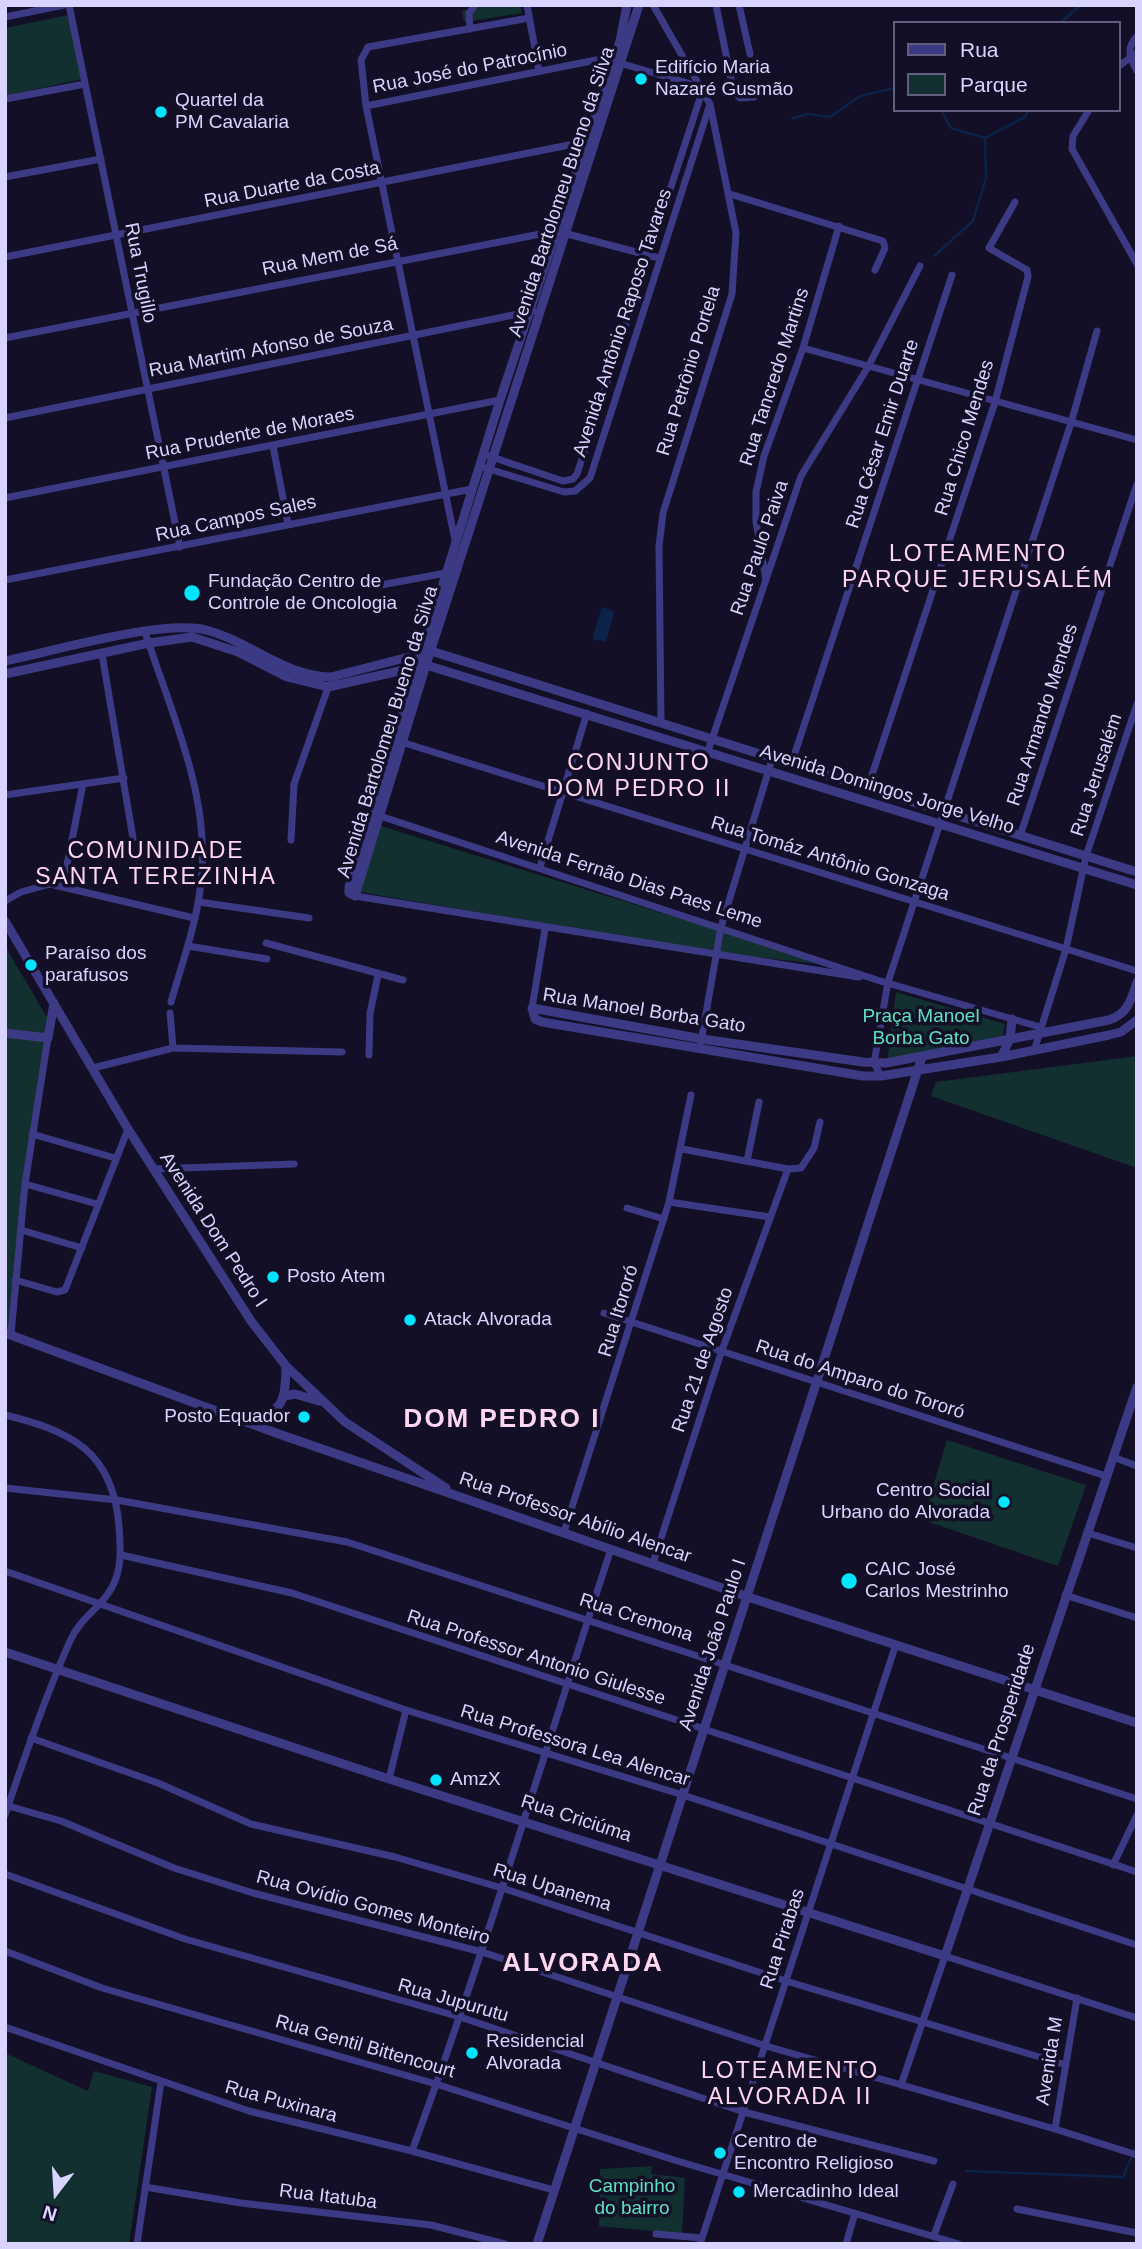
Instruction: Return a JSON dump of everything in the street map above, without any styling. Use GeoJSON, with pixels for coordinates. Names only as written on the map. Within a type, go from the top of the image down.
{"type":"FeatureCollection","features":[{"type":"Feature","properties":{"kind":"street"},"geometry":{"type":"LineString","coordinates":[[5,17],[64,5]]}},
{"type":"Feature","properties":{"kind":"street","name":"Rua Trugillo"},"geometry":{"type":"LineString","coordinates":[[69,5],[180,547]]}},
{"type":"Feature","properties":{"kind":"street"},"geometry":{"type":"LineString","coordinates":[[470,29],[469,13],[475,5]]}},
{"type":"Feature","properties":{"kind":"street"},"geometry":{"type":"LineString","coordinates":[[527,5],[539,71]]}},
{"type":"Feature","properties":{"kind":"street","name":"Avenida Bartolomeu Bueno da Silva"},"geometry":{"type":"LineString","coordinates":[[355,897],[349,893],[349,887],[376,815],[421,666],[464,548],[568,231],[618,62],[627,5]]}},
{"type":"Feature","properties":{"kind":"street","name":"Avenida Bartolomeu Bueno da Silva"},"geometry":{"type":"LineString","coordinates":[[426,652],[454,545],[584,142],[639,5]]}},
{"type":"Feature","properties":{"kind":"street","name":"Rua Petrônio Portela"},"geometry":{"type":"LineString","coordinates":[[653,5],[710,104],[736,233],[732,293],[663,513],[659,570],[661,721]]}},
{"type":"Feature","properties":{"kind":"street"},"geometry":{"type":"LineString","coordinates":[[716,5],[733,89],[740,98],[754,97]]}},
{"type":"Feature","properties":{"kind":"street"},"geometry":{"type":"LineString","coordinates":[[739,5],[750,54]]}},
{"type":"Feature","properties":{"kind":"street"},"geometry":{"type":"LineString","coordinates":[[464,548],[454,545],[427,416],[366,106],[362,60],[368,47],[529,18]]}},
{"type":"Feature","properties":{"kind":"street"},"geometry":{"type":"LineString","coordinates":[[1136,36],[1129,49],[1137,71]]}},
{"type":"Feature","properties":{"kind":"street","name":"Rua José do Patrocínio"},"geometry":{"type":"LineString","coordinates":[[366,106],[587,61],[618,62],[702,88]]}},
{"type":"Feature","properties":{"kind":"street"},"geometry":{"type":"LineString","coordinates":[[5,99],[85,83]]}},
{"type":"Feature","properties":{"kind":"street","name":"Avenida Antônio Raposo Tavares"},"geometry":{"type":"LineString","coordinates":[[483,454],[563,481],[573,479],[577,474],[702,88]]}},
{"type":"Feature","properties":{"kind":"street","name":"Avenida Antônio Raposo Tavares"},"geometry":{"type":"LineString","coordinates":[[479,466],[564,492],[575,491],[590,478],[710,104]]}},
{"type":"Feature","properties":{"kind":"street"},"geometry":{"type":"LineString","coordinates":[[1088,112],[1072,144],[1074,154],[1137,264]]}},
{"type":"Feature","properties":{"kind":"street","name":"Rua Duarte da Costa"},"geometry":{"type":"LineString","coordinates":[[5,257],[584,142]]}},
{"type":"Feature","properties":{"kind":"street"},"geometry":{"type":"LineString","coordinates":[[5,177],[101,159]]}},
{"type":"Feature","properties":{"kind":"street"},"geometry":{"type":"LineString","coordinates":[[730,194],[883,241],[885,248],[875,270]]}},
{"type":"Feature","properties":{"kind":"street","name":"Rua Chico Mendes"},"geometry":{"type":"LineString","coordinates":[[868,787],[995,402],[1028,274],[992,251],[989,244],[1015,202]]}},
{"type":"Feature","properties":{"kind":"street","name":"Rua Tancredo Martins"},"geometry":{"type":"LineString","coordinates":[[766,581],[756,521],[756,492],[764,456],[803,348],[839,226]]}},
{"type":"Feature","properties":{"kind":"street","name":"Rua Mem de Sá"},"geometry":{"type":"LineString","coordinates":[[5,338],[398,259],[556,231],[568,231],[659,258]]}},
{"type":"Feature","properties":{"kind":"street","name":"Rua Paulo Paiva"},"geometry":{"type":"LineString","coordinates":[[708,751],[801,476],[868,367],[920,266]]}},
{"type":"Feature","properties":{"kind":"street","name":"Rua César Emir Duarte"},"geometry":{"type":"LineString","coordinates":[[792,762],[952,275]]}},
{"type":"Feature","properties":{"kind":"street","name":"Rua Martim Afonso de Souza"},"geometry":{"type":"LineString","coordinates":[[5,418],[542,310]]}},
{"type":"Feature","properties":{"kind":"street"},"geometry":{"type":"LineString","coordinates":[[881,1076],[874,1063],[888,982],[1071,423],[1097,331]]}},
{"type":"Feature","properties":{"kind":"street"},"geometry":{"type":"LineString","coordinates":[[803,348],[1137,440]]}},
{"type":"Feature","properties":{"kind":"street","name":"Rua Prudente de Moraes"},"geometry":{"type":"LineString","coordinates":[[5,498],[500,400]]}},
{"type":"Feature","properties":{"kind":"street"},"geometry":{"type":"LineString","coordinates":[[601,402],[612,406]]}},
{"type":"Feature","properties":{"kind":"street"},"geometry":{"type":"LineString","coordinates":[[273,446],[288,524]]}},
{"type":"Feature","properties":{"kind":"street"},"geometry":{"type":"LineString","coordinates":[[577,474],[590,478]]}},
{"type":"Feature","properties":{"kind":"street","name":"Rua Armando Mendes"},"geometry":{"type":"LineString","coordinates":[[1020,836],[1137,484]]}},
{"type":"Feature","properties":{"kind":"street","name":"Rua Campos Sales"},"geometry":{"type":"LineString","coordinates":[[5,580],[444,492],[472,489]]}},
{"type":"Feature","properties":{"kind":"street"},"geometry":{"type":"LineString","coordinates":[[381,585],[446,572]]}},
{"type":"Feature","properties":{"kind":"street"},"geometry":{"type":"LineString","coordinates":[[145,632],[186,750],[202,836],[199,902],[171,1002]]}},
{"type":"Feature","properties":{"kind":"street"},"geometry":{"type":"LineString","coordinates":[[5,661],[145,632],[222,635],[299,673],[330,682],[421,666]]}},
{"type":"Feature","properties":{"kind":"street"},"geometry":{"type":"LineString","coordinates":[[5,674],[192,633]]}},
{"type":"Feature","properties":{"kind":"street"},"geometry":{"type":"LineString","coordinates":[[330,682],[426,652]]}},
{"type":"Feature","properties":{"kind":"street","name":"Avenida Domingos Jorge Velho"},"geometry":{"type":"LineString","coordinates":[[426,652],[661,721],[1137,872]]}},
{"type":"Feature","properties":{"kind":"street"},"geometry":{"type":"LineString","coordinates":[[102,654],[133,838]]}},
{"type":"Feature","properties":{"kind":"street","name":"Avenida Domingos Jorge Velho"},"geometry":{"type":"LineString","coordinates":[[421,666],[587,713],[1137,886]]}},
{"type":"Feature","properties":{"kind":"street"},"geometry":{"type":"LineString","coordinates":[[291,840],[294,784],[330,682]]}},
{"type":"Feature","properties":{"kind":"street","name":"Rua Jerusalém"},"geometry":{"type":"LineString","coordinates":[[1034,1051],[1066,949],[1086,856],[1137,704]]}},
{"type":"Feature","properties":{"kind":"street"},"geometry":{"type":"LineString","coordinates":[[540,867],[587,713]]}},
{"type":"Feature","properties":{"kind":"street","name":"Rua Tomáz Antônio Gonzaga"},"geometry":{"type":"LineString","coordinates":[[399,741],[1137,971]]}},
{"type":"Feature","properties":{"kind":"street"},"geometry":{"type":"LineString","coordinates":[[700,1050],[721,927],[773,756]]}},
{"type":"Feature","properties":{"kind":"street"},"geometry":{"type":"LineString","coordinates":[[5,795],[124,778]]}},
{"type":"Feature","properties":{"kind":"street"},"geometry":{"type":"LineString","coordinates":[[63,885],[83,785]]}},
{"type":"Feature","properties":{"kind":"street","name":"Avenida Fernão Dias Paes Leme"},"geometry":{"type":"LineString","coordinates":[[376,815],[877,980]]}},
{"type":"Feature","properties":{"kind":"street"},"geometry":{"type":"LineString","coordinates":[[5,901],[37,887],[63,885],[194,918]]}},
{"type":"Feature","properties":{"kind":"street","name":"Avenida Fernão Dias Paes Leme"},"geometry":{"type":"LineString","coordinates":[[355,897],[888,982],[1012,1018],[1039,1030]]}},
{"type":"Feature","properties":{"kind":"street"},"geometry":{"type":"LineString","coordinates":[[199,902],[309,918]]}},
{"type":"Feature","properties":{"kind":"street","name":"Avenida Dom Pedro I"},"geometry":{"type":"LineString","coordinates":[[5,921],[153,1169],[251,1321],[286,1366],[320,1402],[383,1450],[459,1496]]}},
{"type":"Feature","properties":{"kind":"street"},"geometry":{"type":"LineString","coordinates":[[532,1008],[545,929]]}},
{"type":"Feature","properties":{"kind":"street"},"geometry":{"type":"LineString","coordinates":[[266,943],[403,981]]}},
{"type":"Feature","properties":{"kind":"street"},"geometry":{"type":"LineString","coordinates":[[188,946],[267,959]]}},
{"type":"Feature","properties":{"kind":"street"},"geometry":{"type":"LineString","coordinates":[[369,1055],[370,1013],[378,975]]}},
{"type":"Feature","properties":{"kind":"street","name":"Rua Manoel Borba Gato"},"geometry":{"type":"LineString","coordinates":[[1137,982],[1129,1006],[1118,1017],[1039,1030],[1010,1040],[922,1058],[874,1063],[702,1039],[532,1008],[535,1019],[542,1022],[863,1076],[917,1072],[1034,1051],[1121,1032],[1137,1020]]}},
{"type":"Feature","properties":{"kind":"street"},"geometry":{"type":"LineString","coordinates":[[8,1333],[25,1184],[54,1003]]}},
{"type":"Feature","properties":{"kind":"street"},"geometry":{"type":"LineString","coordinates":[[170,1013],[173,1048]]}},
{"type":"Feature","properties":{"kind":"street"},"geometry":{"type":"LineString","coordinates":[[1001,1057],[1010,1040],[1012,1018]]}},
{"type":"Feature","properties":{"kind":"street"},"geometry":{"type":"LineString","coordinates":[[5,1033],[48,1038]]}},
{"type":"Feature","properties":{"kind":"street"},"geometry":{"type":"LineString","coordinates":[[93,1068],[173,1048],[342,1052]]}},
{"type":"Feature","properties":{"kind":"street","name":"Avenida João Paulo I"},"geometry":{"type":"LineString","coordinates":[[537,2244],[573,2126],[661,1864],[922,1058]]}},
{"type":"Feature","properties":{"kind":"street","name":"Rua Itororó"},"geometry":{"type":"LineString","coordinates":[[564,1532],[669,1202],[691,1095]]}},
{"type":"Feature","properties":{"kind":"street"},"geometry":{"type":"LineString","coordinates":[[747,1161],[759,1102]]}},
{"type":"Feature","properties":{"kind":"street"},"geometry":{"type":"LineString","coordinates":[[682,1149],[801,1168],[807,1162],[821,1122]]}},
{"type":"Feature","properties":{"kind":"street"},"geometry":{"type":"LineString","coordinates":[[15,1280],[57,1292],[65,1290],[128,1129]]}},
{"type":"Feature","properties":{"kind":"street"},"geometry":{"type":"LineString","coordinates":[[32,1134],[115,1158]]}},
{"type":"Feature","properties":{"kind":"street"},"geometry":{"type":"LineString","coordinates":[[153,1169],[294,1164]]}},
{"type":"Feature","properties":{"kind":"street","name":"Rua 21 de Agosto"},"geometry":{"type":"LineString","coordinates":[[653,1563],[721,1353],[788,1168]]}},
{"type":"Feature","properties":{"kind":"street"},"geometry":{"type":"LineString","coordinates":[[25,1184],[97,1204]]}},
{"type":"Feature","properties":{"kind":"street"},"geometry":{"type":"LineString","coordinates":[[669,1202],[770,1217]]}},
{"type":"Feature","properties":{"kind":"street"},"geometry":{"type":"LineString","coordinates":[[628,1208],[664,1219]]}},
{"type":"Feature","properties":{"kind":"street"},"geometry":{"type":"LineString","coordinates":[[21,1230],[82,1248]]}},
{"type":"Feature","properties":{"kind":"street","name":"Rua do Amparo do Tororó"},"geometry":{"type":"LineString","coordinates":[[604,1313],[1106,1476]]}},
{"type":"Feature","properties":{"kind":"street","name":"Rua Professor Abílio Alencar"},"geometry":{"type":"LineString","coordinates":[[8,1333],[241,1421],[748,1597],[1137,1723]]}},
{"type":"Feature","properties":{"kind":"street"},"geometry":{"type":"LineString","coordinates":[[241,1421],[271,1413],[285,1396],[286,1366]]}},
{"type":"Feature","properties":{"kind":"street","name":"Rua da Prosperidade"},"geometry":{"type":"LineString","coordinates":[[901,2085],[1137,1388]]}},
{"type":"Feature","properties":{"kind":"street"},"geometry":{"type":"LineString","coordinates":[[285,1396],[295,1394],[320,1402]]}},
{"type":"Feature","properties":{"kind":"street"},"geometry":{"type":"LineString","coordinates":[[271,1413],[276,1433]]}},
{"type":"Feature","properties":{"kind":"street"},"geometry":{"type":"LineString","coordinates":[[5,1415],[39,1423],[73,1438],[97,1458],[111,1481],[117,1500],[121,1555],[117,1577],[100,1605],[79,1624],[57,1670],[5,1815]]}},
{"type":"Feature","properties":{"kind":"street"},"geometry":{"type":"LineString","coordinates":[[372,1466],[381,1459],[383,1450]]}},
{"type":"Feature","properties":{"kind":"street"},"geometry":{"type":"LineString","coordinates":[[1113,1457],[1137,1466]]}},
{"type":"Feature","properties":{"kind":"street","name":"Rua Cremona"},"geometry":{"type":"LineString","coordinates":[[5,1488],[117,1500],[347,1542],[1137,1799]]}},
{"type":"Feature","properties":{"kind":"street"},"geometry":{"type":"LineString","coordinates":[[1088,1533],[1137,1548]]}},
{"type":"Feature","properties":{"kind":"street"},"geometry":{"type":"LineString","coordinates":[[412,2151],[482,1952],[565,1684],[611,1549]]}},
{"type":"Feature","properties":{"kind":"street","name":"Rua Professor Antonio Giulesse"},"geometry":{"type":"LineString","coordinates":[[121,1555],[292,1593],[1137,1872]]}},
{"type":"Feature","properties":{"kind":"street","name":"Rua Professora Lea Alencar"},"geometry":{"type":"LineString","coordinates":[[5,1571],[407,1710],[683,1795],[1137,1945]]}},
{"type":"Feature","properties":{"kind":"street"},"geometry":{"type":"LineString","coordinates":[[1065,1595],[1137,1618]]}},
{"type":"Feature","properties":{"kind":"street","name":"Rua Pirabas"},"geometry":{"type":"LineString","coordinates":[[701,2241],[896,1644]]}},
{"type":"Feature","properties":{"kind":"street","name":"Rua Criciúma"},"geometry":{"type":"LineString","coordinates":[[5,1652],[388,1779],[809,1911],[1137,2018]]}},
{"type":"Feature","properties":{"kind":"street"},"geometry":{"type":"LineString","coordinates":[[388,1779],[407,1710]]}},
{"type":"Feature","properties":{"kind":"street","name":"Rua Upanema"},"geometry":{"type":"LineString","coordinates":[[31,1738],[158,1783],[251,1824],[395,1857],[502,1888],[786,1981],[1066,2065]]}},
{"type":"Feature","properties":{"kind":"street","name":"Rua Ovídio Gomes Monteiro"},"geometry":{"type":"LineString","coordinates":[[7,1805],[61,1821],[174,1868],[253,1893],[482,1952],[766,2046],[1055,2129],[1135,2155]]}},
{"type":"Feature","properties":{"kind":"street"},"geometry":{"type":"LineString","coordinates":[[1114,1865],[1137,1815]]}},
{"type":"Feature","properties":{"kind":"street","name":"Rua Jupurutu"},"geometry":{"type":"LineString","coordinates":[[5,1874],[186,1939],[460,2017],[744,2112],[934,2161]]}},
{"type":"Feature","properties":{"kind":"street","name":"Rua Gentil Bittencourt"},"geometry":{"type":"LineString","coordinates":[[5,1951],[102,1989],[436,2084],[959,2244]]}},
{"type":"Feature","properties":{"kind":"street","name":"Avenida M"},"geometry":{"type":"LineString","coordinates":[[1055,2129],[1077,1998]]}},
{"type":"Feature","properties":{"kind":"street","name":"Rua Puxinara"},"geometry":{"type":"LineString","coordinates":[[5,2027],[249,2111],[412,2151],[554,2190]]}},
{"type":"Feature","properties":{"kind":"street"},"geometry":{"type":"LineString","coordinates":[[136,2244],[161,2082]]}},
{"type":"Feature","properties":{"kind":"street"},"geometry":{"type":"LineString","coordinates":[[934,2235],[953,2184]]}},
{"type":"Feature","properties":{"kind":"street","name":"Rua Itatuba"},"geometry":{"type":"LineString","coordinates":[[145,2187],[242,2203],[431,2225],[505,2244]]}},
{"type":"Feature","properties":{"kind":"street"},"geometry":{"type":"LineString","coordinates":[[1017,2209],[1137,2233]]}},
{"type":"Feature","properties":{"kind":"street"},"geometry":{"type":"LineString","coordinates":[[846,2244],[855,2213]]}},
{"type":"Feature","properties":{"kind":"street"},"geometry":{"type":"LineString","coordinates":[[656,2234],[701,2241]]}},
{"type":"Feature","properties":{"kind":"green space"},"geometry":{"type":"Polygon","coordinates":[[[488,5],[520,5],[522,13],[464,22],[462,11],[488,5]]]}},
{"type":"Feature","properties":{"kind":"green space"},"geometry":{"type":"Polygon","coordinates":[[[68,15],[82,79],[5,96],[5,28],[68,15]]]}},
{"type":"Feature","properties":{"kind":"green space"},"geometry":{"type":"Polygon","coordinates":[[[381,826],[830,965],[716,953],[360,892],[381,826]]]}},
{"type":"Feature","properties":{"kind":"green space"},"geometry":{"type":"Polygon","coordinates":[[[5,946],[48,1019],[10,1329],[5,1336],[5,946]]]}},
{"type":"Feature","properties":{"kind":"green space","name":"Praça Manoel Borba Gato"},"geometry":{"type":"Polygon","coordinates":[[[896,992],[1005,1024],[1002,1041],[887,1062],[896,992]]]}},
{"type":"Feature","properties":{"kind":"green space"},"geometry":{"type":"Polygon","coordinates":[[[1137,1056],[1137,1168],[931,1096],[936,1082],[1137,1056]]]}},
{"type":"Feature","properties":{"kind":"green space","name":"Centro Social Urbano do Alvorada"},"geometry":{"type":"Polygon","coordinates":[[[947,1440],[1086,1485],[1058,1566],[923,1520],[947,1440]]]}},
{"type":"Feature","properties":{"kind":"green space"},"geometry":{"type":"Polygon","coordinates":[[[5,2053],[88,2091],[94,2071],[152,2087],[129,2244],[5,2244],[5,2053]]]}},
{"type":"Feature","properties":{"kind":"green space","name":"Campinho do bairro"},"geometry":{"type":"Polygon","coordinates":[[[652,2166],[651,2174],[685,2178],[682,2234],[599,2226],[600,2169],[652,2166]]]}},
{"type":"Feature","properties":{"kind":"water"},"geometry":{"type":"Polygon","coordinates":[[[602,607],[615,611],[606,642],[592,639],[602,607]]]}},
{"type":"Feature","properties":{"kind":"waterway"},"geometry":{"type":"LineString","coordinates":[[1062,21],[1081,5]]}},
{"type":"Feature","properties":{"kind":"waterway"},"geometry":{"type":"LineString","coordinates":[[793,118],[808,114],[830,117],[860,96],[894,88]]}},
{"type":"Feature","properties":{"kind":"waterway"},"geometry":{"type":"LineString","coordinates":[[942,112],[951,128],[985,138]]}},
{"type":"Feature","properties":{"kind":"waterway"},"geometry":{"type":"LineString","coordinates":[[934,256],[973,221],[986,178],[985,138],[1025,117],[1028,112]]}},
{"type":"Feature","properties":{"kind":"waterway"},"geometry":{"type":"LineString","coordinates":[[966,2171],[1123,2177],[1137,2144]]}},
{"type":"Feature","properties":{"kind":"place","name":"Edifício Maria Nazaré Gusmão"},"geometry":{"type":"Point","coordinates":[641,79]}},
{"type":"Feature","properties":{"kind":"place","name":"Quartel da PM Cavalaria"},"geometry":{"type":"Point","coordinates":[161,112]}},
{"type":"Feature","properties":{"kind":"place","name":"Fundação Centro de Controle de Oncologia"},"geometry":{"type":"Point","coordinates":[192,593]}},
{"type":"Feature","properties":{"kind":"place","name":"Paraíso dos parafusos"},"geometry":{"type":"Point","coordinates":[31,965]}},
{"type":"Feature","properties":{"kind":"place","name":"Posto Atem"},"geometry":{"type":"Point","coordinates":[273,1277]}},
{"type":"Feature","properties":{"kind":"place","name":"Atack Alvorada"},"geometry":{"type":"Point","coordinates":[410,1320]}},
{"type":"Feature","properties":{"kind":"place","name":"Posto Equador"},"geometry":{"type":"Point","coordinates":[304,1417]}},
{"type":"Feature","properties":{"kind":"place","name":"Centro Social Urbano do Alvorada"},"geometry":{"type":"Point","coordinates":[1004,1502]}},
{"type":"Feature","properties":{"kind":"place","name":"CAIC José Carlos Mestrinho"},"geometry":{"type":"Point","coordinates":[849,1581]}},
{"type":"Feature","properties":{"kind":"place","name":"AmzX"},"geometry":{"type":"Point","coordinates":[436,1780]}},
{"type":"Feature","properties":{"kind":"place","name":"Residencial Alvorada"},"geometry":{"type":"Point","coordinates":[472,2053]}},
{"type":"Feature","properties":{"kind":"place","name":"Centro de Encontro Religioso"},"geometry":{"type":"Point","coordinates":[720,2153]}},
{"type":"Feature","properties":{"kind":"place","name":"Mercadinho Ideal"},"geometry":{"type":"Point","coordinates":[739,2192]}},
{"type":"Feature","properties":{"kind":"district","name":"LOTEAMENTO PARQUE JERUSALÉM"},"geometry":{"type":"Point","coordinates":[978,568]}},
{"type":"Feature","properties":{"kind":"district","name":"CONJUNTO DOM PEDRO II"},"geometry":{"type":"Point","coordinates":[639,777]}},
{"type":"Feature","properties":{"kind":"district","name":"COMUNIDADE SANTA TEREZINHA"},"geometry":{"type":"Point","coordinates":[156,865]}},
{"type":"Feature","properties":{"kind":"district","name":"DOM PEDRO I"},"geometry":{"type":"Point","coordinates":[502,1420]}},
{"type":"Feature","properties":{"kind":"district","name":"ALVORADA"},"geometry":{"type":"Point","coordinates":[583,1964]}},
{"type":"Feature","properties":{"kind":"district","name":"LOTEAMENTO ALVORADA II"},"geometry":{"type":"Point","coordinates":[790,2085]}}]}
